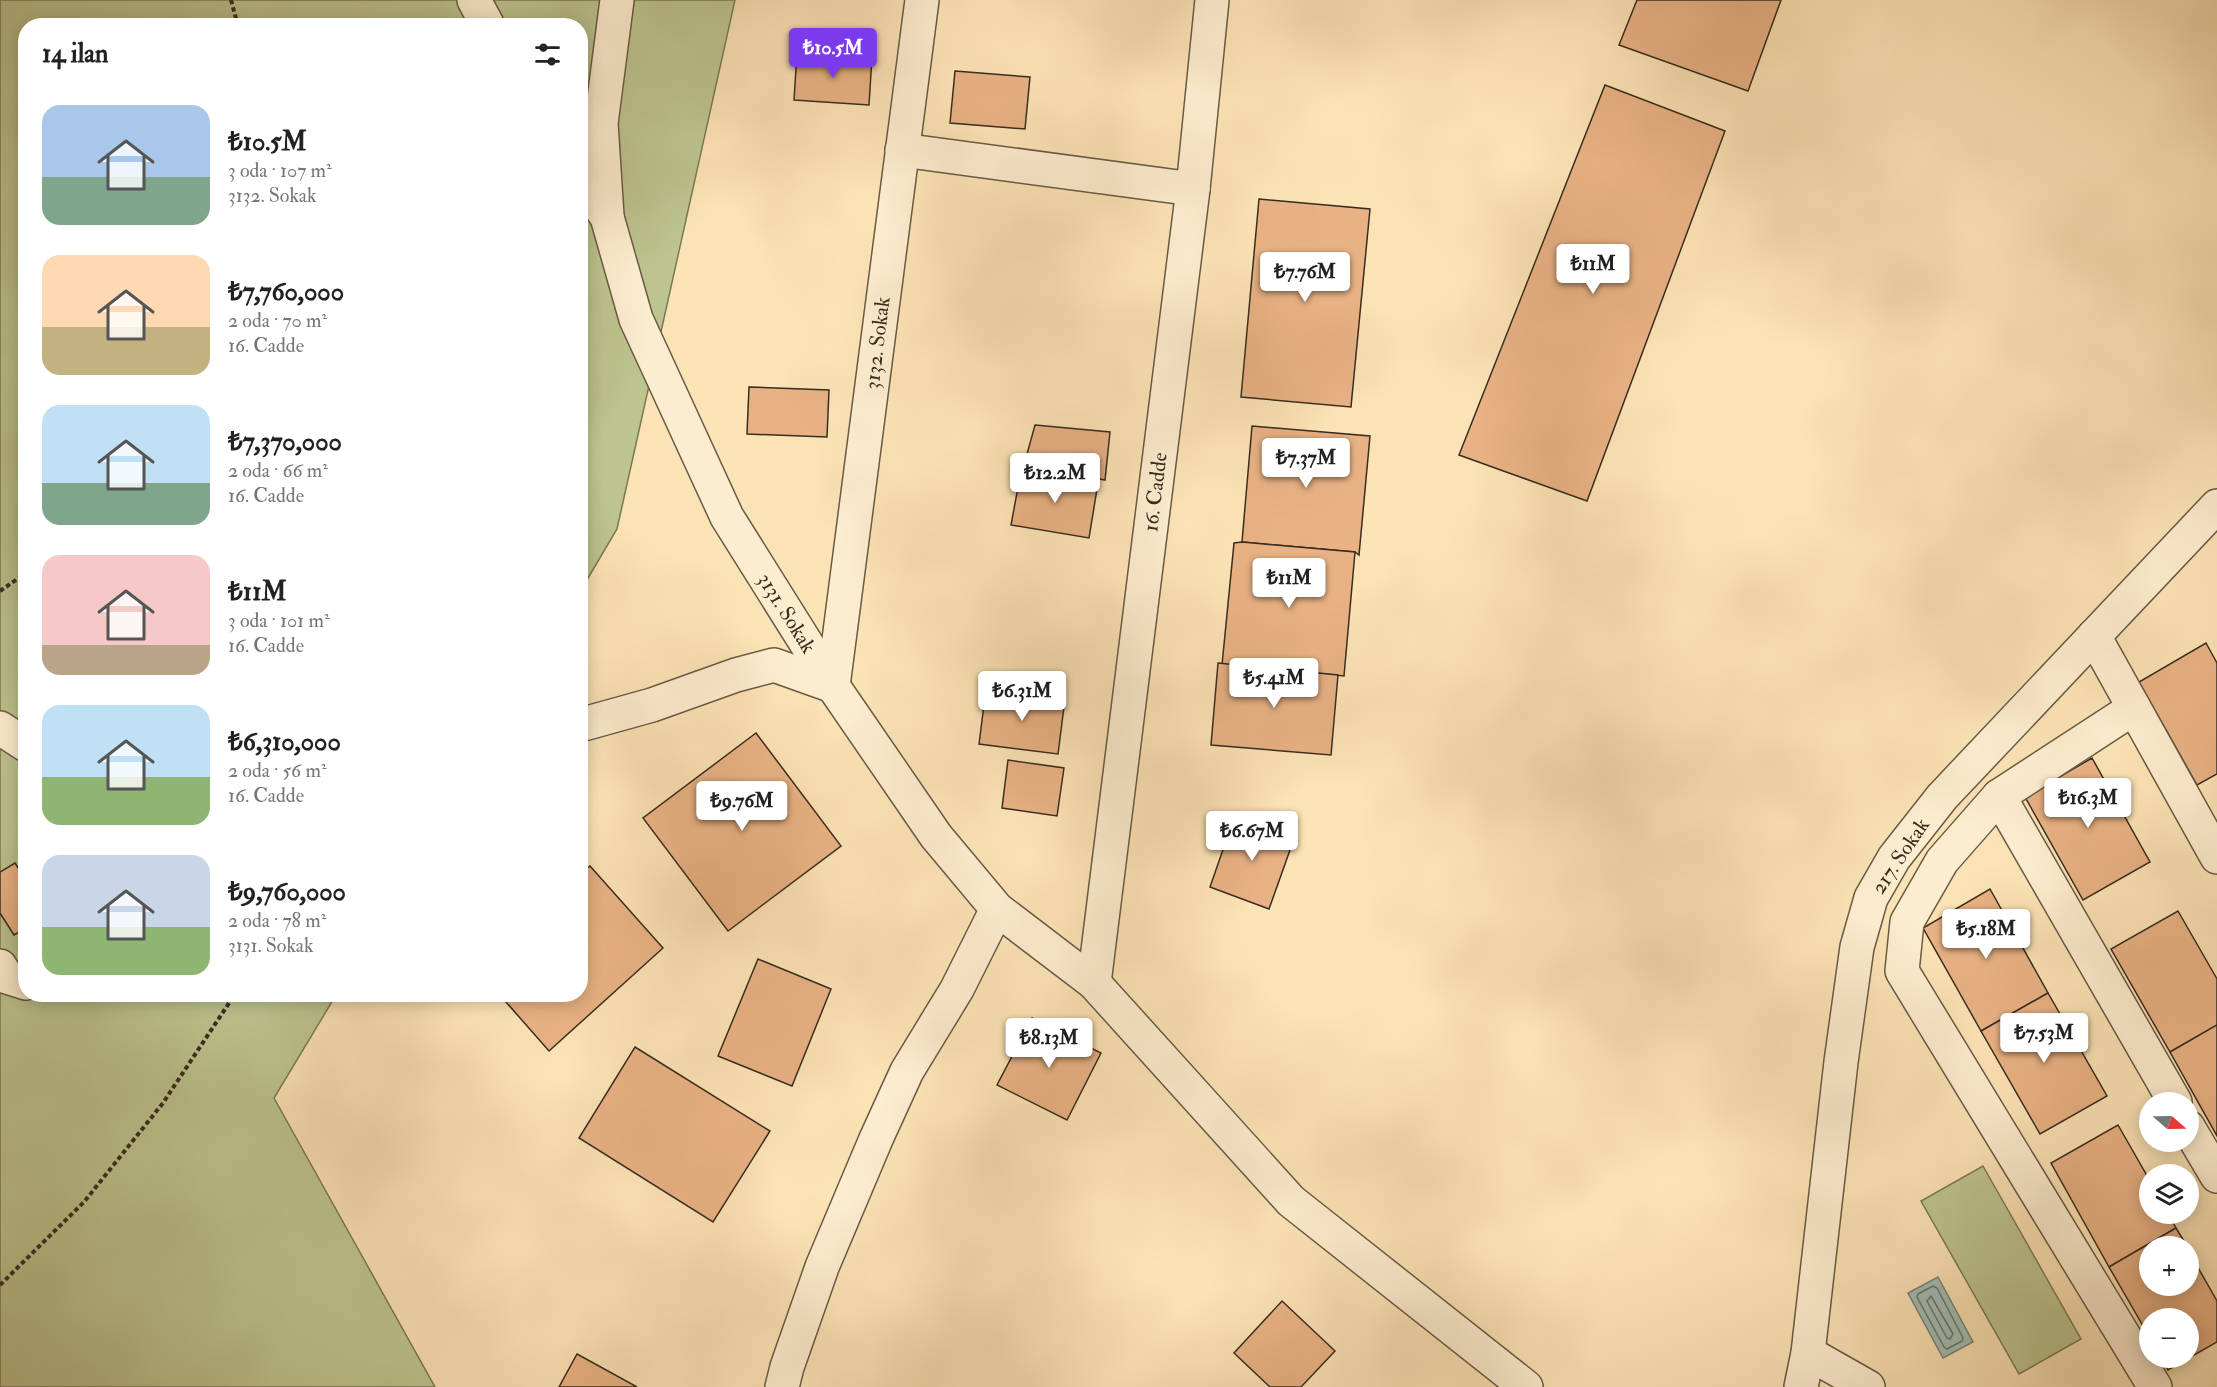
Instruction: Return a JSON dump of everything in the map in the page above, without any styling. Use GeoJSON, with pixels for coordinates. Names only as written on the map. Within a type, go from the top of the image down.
{"type":"FeatureCollection","features":[{"type":"Feature","properties":{"kind":"street"},"geometry":{"type":"LineString","coordinates":[[474,0],[484,18]]}},
{"type":"Feature","properties":{"kind":"street"},"geometry":{"type":"LineString","coordinates":[[607,217],[601,123],[617,0]]}},
{"type":"Feature","properties":{"kind":"street","name":"3132. Sokak"},"geometry":{"type":"LineString","coordinates":[[833,686],[922,0]]}},
{"type":"Feature","properties":{"kind":"street","name":"16. Cadde"},"geometry":{"type":"LineString","coordinates":[[1094,983],[1193,189],[1212,0]]}},
{"type":"Feature","properties":{"kind":"street"},"geometry":{"type":"LineString","coordinates":[[902,150],[1193,189]]}},
{"type":"Feature","properties":{"kind":"street","name":"3131. Sokak"},"geometry":{"type":"LineString","coordinates":[[588,190],[607,217],[636,319],[727,517],[833,686],[936,836],[997,909],[1094,983],[1291,1201],[1526,1387]]}},
{"type":"Feature","properties":{"kind":"street","name":"217. Sokak"},"geometry":{"type":"LineString","coordinates":[[1801,1387],[1808,1353],[1841,1062],[1857,947],[1871,898],[1894,858],[1942,797],[2217,506]]}},
{"type":"Feature","properties":{"kind":"street"},"geometry":{"type":"LineString","coordinates":[[2094,636],[2217,857]]}},
{"type":"Feature","properties":{"kind":"street"},"geometry":{"type":"LineString","coordinates":[[588,723],[652,705],[736,675],[774,665],[833,686]]}},
{"type":"Feature","properties":{"kind":"street"},"geometry":{"type":"LineString","coordinates":[[2134,708],[1999,796],[1942,861],[1907,922],[1902,971],[2155,1387]]}},
{"type":"Feature","properties":{"kind":"street"},"geometry":{"type":"LineString","coordinates":[[0,728],[18,740]]}},
{"type":"Feature","properties":{"kind":"street"},"geometry":{"type":"LineString","coordinates":[[1999,796],[2169,1092]]}},
{"type":"Feature","properties":{"kind":"street"},"geometry":{"type":"LineString","coordinates":[[782,1387],[822,1267],[876,1139],[908,1071],[957,989],[997,909]]}},
{"type":"Feature","properties":{"kind":"street"},"geometry":{"type":"LineString","coordinates":[[0,966],[7,976],[18,980]]}},
{"type":"Feature","properties":{"kind":"street"},"geometry":{"type":"LineString","coordinates":[[2199,1145],[2217,1176]]}},
{"type":"Feature","properties":{"kind":"street"},"geometry":{"type":"LineString","coordinates":[[1808,1353],[1868,1387]]}},
{"type":"Feature","properties":{"kind":"path"},"geometry":{"type":"LineString","coordinates":[[231,0],[236,18]]}},
{"type":"Feature","properties":{"kind":"path"},"geometry":{"type":"LineString","coordinates":[[0,591],[18,579]]}},
{"type":"Feature","properties":{"kind":"path"},"geometry":{"type":"LineString","coordinates":[[0,1285],[84,1202],[163,1103],[230,1002]]}},
{"type":"Feature","properties":{"kind":"green space"},"geometry":{"type":"Polygon","coordinates":[[[0,0],[735,0],[617,529],[588,578],[588,18],[18,18],[18,1002],[332,1002],[274,1098],[435,1387],[0,1387],[0,0]]]}},
{"type":"Feature","properties":{"kind":"green space"},"geometry":{"type":"Polygon","coordinates":[[[1983,1166],[2081,1339],[2019,1374],[1921,1201],[1983,1166]]]}},
{"type":"Feature","properties":{"kind":"water"},"geometry":{"type":"Polygon","coordinates":[[[1938,1277],[1973,1342],[1943,1358],[1908,1293],[1938,1277]]]}},
{"type":"Feature","properties":{"kind":"building"},"geometry":{"type":"Polygon","coordinates":[[[1637,0],[1781,0],[1748,91],[1619,45],[1637,0]]]}},
{"type":"Feature","properties":{"kind":"building"},"geometry":{"type":"Polygon","coordinates":[[[797,53],[872,57],[869,105],[794,100],[797,53]]]}},
{"type":"Feature","properties":{"kind":"building"},"geometry":{"type":"Polygon","coordinates":[[[955,71],[1030,77],[1025,129],[950,123],[955,71]]]}},
{"type":"Feature","properties":{"kind":"building"},"geometry":{"type":"Polygon","coordinates":[[[1605,85],[1725,131],[1587,501],[1459,455],[1605,85]]]}},
{"type":"Feature","properties":{"kind":"building"},"geometry":{"type":"Polygon","coordinates":[[[1259,199],[1370,209],[1351,407],[1241,397],[1259,199]]]}},
{"type":"Feature","properties":{"kind":"building"},"geometry":{"type":"Polygon","coordinates":[[[749,387],[829,390],[827,437],[747,434],[749,387]]]}},
{"type":"Feature","properties":{"kind":"building"},"geometry":{"type":"Polygon","coordinates":[[[1035,425],[1110,432],[1105,480],[1024,465],[1035,425]]]}},
{"type":"Feature","properties":{"kind":"building"},"geometry":{"type":"Polygon","coordinates":[[[1252,426],[1370,436],[1359,555],[1355,552],[1242,542],[1252,426]]]}},
{"type":"Feature","properties":{"kind":"building"},"geometry":{"type":"Polygon","coordinates":[[[1021,471],[1098,483],[1089,538],[1011,525],[1021,471]]]}},
{"type":"Feature","properties":{"kind":"building"},"geometry":{"type":"Polygon","coordinates":[[[1234,543],[1355,552],[1344,676],[1222,665],[1234,543]]]}},
{"type":"Feature","properties":{"kind":"building"},"geometry":{"type":"Polygon","coordinates":[[[2206,643],[2217,663],[2217,774],[2197,785],[2139,682],[2206,643]]]}},
{"type":"Feature","properties":{"kind":"building"},"geometry":{"type":"Polygon","coordinates":[[[1218,663],[1338,675],[1331,755],[1211,745],[1218,663]]]}},
{"type":"Feature","properties":{"kind":"building"},"geometry":{"type":"Polygon","coordinates":[[[986,689],[1065,699],[1058,754],[979,744],[986,689]]]}},
{"type":"Feature","properties":{"kind":"building"},"geometry":{"type":"Polygon","coordinates":[[[756,733],[841,846],[728,931],[643,818],[756,733]]]}},
{"type":"Feature","properties":{"kind":"building"},"geometry":{"type":"Polygon","coordinates":[[[2092,758],[2150,862],[2083,900],[2025,797],[2092,758]]]}},
{"type":"Feature","properties":{"kind":"building"},"geometry":{"type":"Polygon","coordinates":[[[1008,760],[1064,768],[1057,816],[1002,808],[1008,760]]]}},
{"type":"Feature","properties":{"kind":"building"},"geometry":{"type":"Polygon","coordinates":[[[1235,815],[1295,836],[1269,909],[1210,887],[1235,815]]]}},
{"type":"Feature","properties":{"kind":"building"},"geometry":{"type":"Polygon","coordinates":[[[15,863],[18,868],[18,933],[14,935],[0,913],[0,872],[15,863]]]}},
{"type":"Feature","properties":{"kind":"building"},"geometry":{"type":"Polygon","coordinates":[[[590,866],[663,948],[549,1051],[506,1002],[588,1002],[588,868],[590,866]]]}},
{"type":"Feature","properties":{"kind":"building"},"geometry":{"type":"Polygon","coordinates":[[[1990,889],[2048,993],[1981,1031],[1923,928],[1990,889]]]}},
{"type":"Feature","properties":{"kind":"building"},"geometry":{"type":"Polygon","coordinates":[[[2178,911],[2217,979],[2217,1025],[2170,1052],[2111,949],[2178,911]]]}},
{"type":"Feature","properties":{"kind":"building"},"geometry":{"type":"Polygon","coordinates":[[[758,959],[831,989],[792,1086],[718,1056],[758,959]]]}},
{"type":"Feature","properties":{"kind":"building"},"geometry":{"type":"Polygon","coordinates":[[[2048,993],[2107,1096],[2040,1134],[1981,1031],[2048,993]]]}},
{"type":"Feature","properties":{"kind":"building"},"geometry":{"type":"Polygon","coordinates":[[[1032,1018],[1101,1053],[1067,1120],[997,1085],[1032,1018]]]}},
{"type":"Feature","properties":{"kind":"building"},"geometry":{"type":"Polygon","coordinates":[[[2217,1025],[2217,1136],[2199,1104],[2199,1092],[2192,1092],[2170,1052],[2217,1025]]]}},
{"type":"Feature","properties":{"kind":"building"},"geometry":{"type":"Polygon","coordinates":[[[635,1047],[770,1131],[713,1222],[579,1138],[635,1047]]]}},
{"type":"Feature","properties":{"kind":"building"},"geometry":{"type":"Polygon","coordinates":[[[2118,1125],[2140,1164],[2139,1224],[2174,1224],[2176,1228],[2162,1236],[2139,1236],[2139,1250],[2109,1267],[2051,1163],[2118,1125]]]}},
{"type":"Feature","properties":{"kind":"building"},"geometry":{"type":"Polygon","coordinates":[[[2176,1228],[2181,1236],[2162,1236],[2176,1228]]]}},
{"type":"Feature","properties":{"kind":"building"},"geometry":{"type":"Polygon","coordinates":[[[2139,1250],[2139,1296],[2199,1296],[2199,1269],[2217,1301],[2217,1342],[2199,1352],[2199,1308],[2139,1308],[2139,1319],[2109,1267],[2139,1250]]]}},
{"type":"Feature","properties":{"kind":"building"},"geometry":{"type":"Polygon","coordinates":[[[1282,1301],[1335,1351],[1301,1387],[1270,1387],[1234,1353],[1282,1301]]]}},
{"type":"Feature","properties":{"kind":"building"},"geometry":{"type":"Polygon","coordinates":[[[577,1354],[637,1387],[559,1387],[577,1354]]]}}]}
